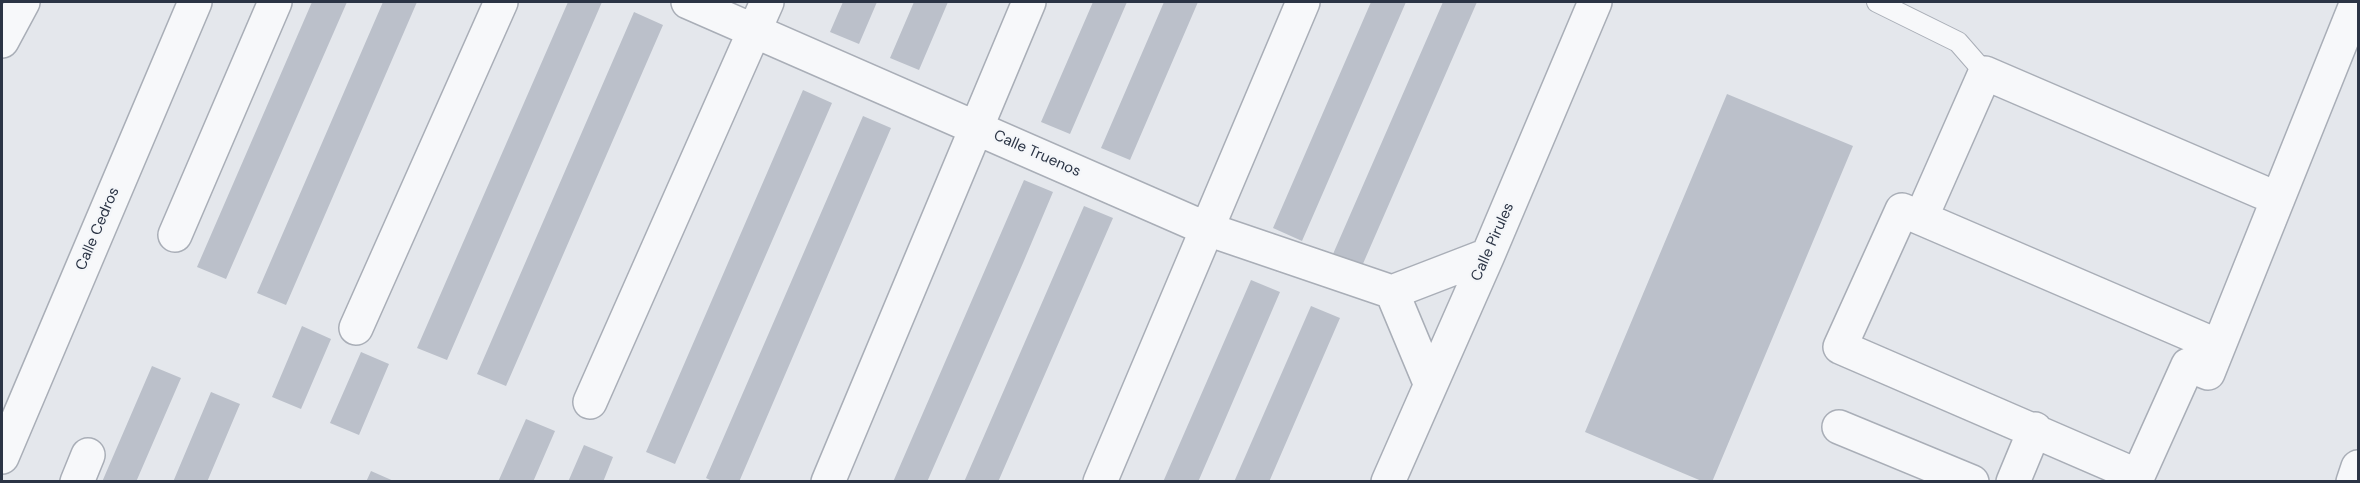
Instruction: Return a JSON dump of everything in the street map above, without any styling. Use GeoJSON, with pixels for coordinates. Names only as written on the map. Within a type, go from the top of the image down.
{"type":"FeatureCollection","features":[{"type":"Feature","properties":{"kind":"street"},"geometry":{"type":"LineString","coordinates":[[2,41],[23,2]]}},
{"type":"Feature","properties":{"kind":"street","name":"Calle Cedros"},"geometry":{"type":"LineString","coordinates":[[2,457],[195,2]]}},
{"type":"Feature","properties":{"kind":"street"},"geometry":{"type":"LineString","coordinates":[[175,235],[275,2]]}},
{"type":"Feature","properties":{"kind":"street"},"geometry":{"type":"LineString","coordinates":[[356,328],[501,2]]}},
{"type":"Feature","properties":{"kind":"street","name":"Calle Truenos"},"geometry":{"type":"LineString","coordinates":[[688,2],[761,16],[976,127],[1207,229],[1392,292]]}},
{"type":"Feature","properties":{"kind":"street"},"geometry":{"type":"LineString","coordinates":[[828,482],[1029,2]]}},
{"type":"Feature","properties":{"kind":"street"},"geometry":{"type":"LineString","coordinates":[[1100,482],[1303,2]]}},
{"type":"Feature","properties":{"kind":"street","name":"Calle Pirules"},"geometry":{"type":"LineString","coordinates":[[1388,482],[1488,255],[1595,2]]}},
{"type":"Feature","properties":{"kind":"street"},"geometry":{"type":"LineString","coordinates":[[2218,346],[1902,210],[1840,347],[2035,429],[2138,476],[2188,365],[2208,373],[2357,2]]}},
{"type":"Feature","properties":{"kind":"street"},"geometry":{"type":"LineString","coordinates":[[590,402],[761,16]]}},
{"type":"Feature","properties":{"kind":"street"},"geometry":{"type":"LineString","coordinates":[[1921,218],[1985,74],[2278,199]]}},
{"type":"Feature","properties":{"kind":"street"},"geometry":{"type":"LineString","coordinates":[[1430,383],[1392,292],[1488,255]]}},
{"type":"Feature","properties":{"kind":"street"},"geometry":{"type":"LineString","coordinates":[[1839,427],[1972,482]]}},
{"type":"Feature","properties":{"kind":"street"},"geometry":{"type":"LineString","coordinates":[[2013,482],[2035,429]]}},
{"type":"Feature","properties":{"kind":"street"},"geometry":{"type":"LineString","coordinates":[[2353,482],[2358,467]]}},
{"type":"Feature","properties":{"kind":"lane"},"geometry":{"type":"LineString","coordinates":[[1877,2],[1959,42],[1985,74]]}},
{"type":"Feature","properties":{"kind":"building"},"geometry":{"type":"Polygon","coordinates":[[[312,2],[347,2],[226,279],[197,267],[312,2]]]}},
{"type":"Feature","properties":{"kind":"building"},"geometry":{"type":"Polygon","coordinates":[[[383,2],[417,2],[286,305],[257,293],[383,2]]]}},
{"type":"Feature","properties":{"kind":"building"},"geometry":{"type":"Polygon","coordinates":[[[568,2],[602,2],[447,360],[417,348],[568,2]]]}},
{"type":"Feature","properties":{"kind":"building"},"geometry":{"type":"Polygon","coordinates":[[[843,2],[877,2],[859,44],[830,32],[843,2]]]}},
{"type":"Feature","properties":{"kind":"building"},"geometry":{"type":"Polygon","coordinates":[[[914,2],[948,2],[919,70],[890,58],[914,2]]]}},
{"type":"Feature","properties":{"kind":"building"},"geometry":{"type":"Polygon","coordinates":[[[1093,2],[1127,2],[1070,134],[1041,122],[1093,2]]]}},
{"type":"Feature","properties":{"kind":"building"},"geometry":{"type":"Polygon","coordinates":[[[1164,2],[1198,2],[1130,160],[1101,148],[1164,2]]]}},
{"type":"Feature","properties":{"kind":"building"},"geometry":{"type":"Polygon","coordinates":[[[1371,2],[1406,2],[1302,241],[1273,228],[1371,2]]]}},
{"type":"Feature","properties":{"kind":"building"},"geometry":{"type":"Polygon","coordinates":[[[1443,2],[1477,2],[1362,266],[1333,254],[1443,2]]]}},
{"type":"Feature","properties":{"kind":"building"},"geometry":{"type":"Polygon","coordinates":[[[634,12],[663,25],[506,386],[477,374],[634,12]]]}},
{"type":"Feature","properties":{"kind":"building"},"geometry":{"type":"Polygon","coordinates":[[[803,90],[832,103],[675,464],[646,452],[803,90]]]}},
{"type":"Feature","properties":{"kind":"building"},"geometry":{"type":"Polygon","coordinates":[[[1727,94],[1853,146],[1712,482],[1704,482],[1585,432],[1727,94]]]}},
{"type":"Feature","properties":{"kind":"building"},"geometry":{"type":"Polygon","coordinates":[[[863,116],[891,128],[739,482],[714,482],[706,478],[863,116]]]}},
{"type":"Feature","properties":{"kind":"building"},"geometry":{"type":"Polygon","coordinates":[[[1024,180],[1053,192],[1023,263],[927,482],[893,482],[1024,180]]]}},
{"type":"Feature","properties":{"kind":"building"},"geometry":{"type":"Polygon","coordinates":[[[1084,206],[1113,218],[998,482],[964,482],[1084,206]]]}},
{"type":"Feature","properties":{"kind":"building"},"geometry":{"type":"Polygon","coordinates":[[[1251,280],[1280,292],[1198,482],[1163,482],[1251,280]]]}},
{"type":"Feature","properties":{"kind":"building"},"geometry":{"type":"Polygon","coordinates":[[[1311,306],[1340,318],[1269,482],[1234,482],[1311,306]]]}},
{"type":"Feature","properties":{"kind":"building"},"geometry":{"type":"Polygon","coordinates":[[[302,326],[331,339],[301,409],[272,397],[302,326]]]}},
{"type":"Feature","properties":{"kind":"building"},"geometry":{"type":"Polygon","coordinates":[[[361,352],[389,364],[359,435],[330,423],[361,352]]]}},
{"type":"Feature","properties":{"kind":"building"},"geometry":{"type":"Polygon","coordinates":[[[152,366],[181,378],[136,482],[102,482],[152,366]]]}},
{"type":"Feature","properties":{"kind":"building"},"geometry":{"type":"Polygon","coordinates":[[[211,392],[240,404],[207,482],[173,482],[211,392]]]}},
{"type":"Feature","properties":{"kind":"building"},"geometry":{"type":"Polygon","coordinates":[[[526,419],[555,431],[533,482],[498,482],[526,419]]]}},
{"type":"Feature","properties":{"kind":"building"},"geometry":{"type":"Polygon","coordinates":[[[584,445],[613,457],[603,482],[568,482],[584,445]]]}},
{"type":"Feature","properties":{"kind":"building"},"geometry":{"type":"Polygon","coordinates":[[[371,471],[396,482],[366,482],[371,471]]]}}]}
